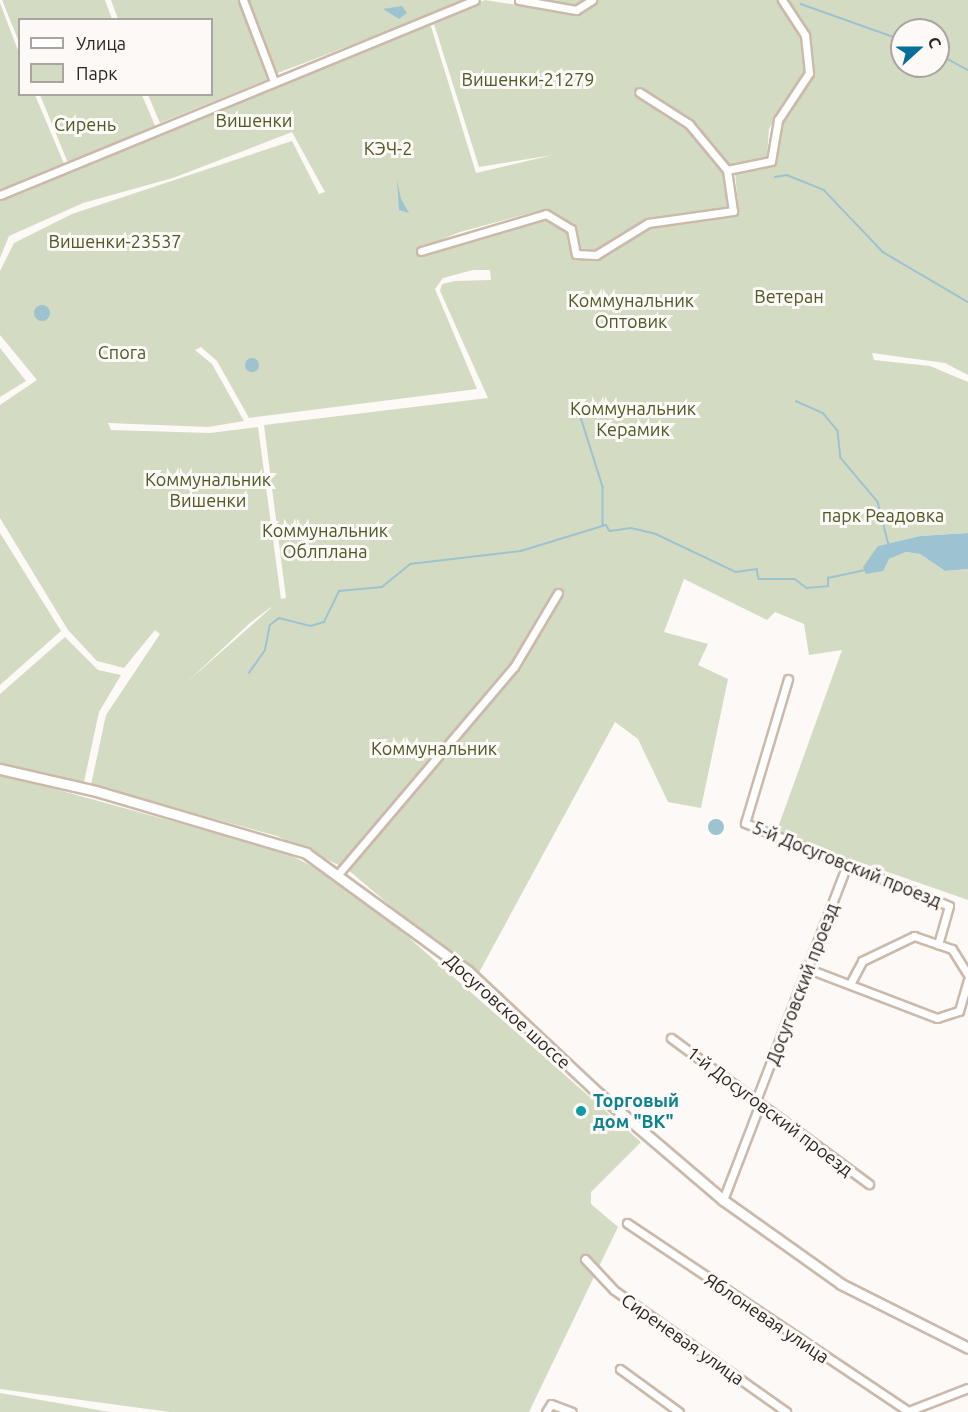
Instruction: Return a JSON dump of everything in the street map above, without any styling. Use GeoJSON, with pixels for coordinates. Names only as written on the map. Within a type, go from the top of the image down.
{"type":"FeatureCollection","features":[{"type":"Feature","properties":{"kind":"main road","name":"Досуговское шоссе"},"geometry":{"type":"LineString","coordinates":[[0,769],[271,840],[339,873],[468,971],[608,1102],[723,1200],[841,1284],[968,1348]]}},
{"type":"Feature","properties":{"kind":"street"},"geometry":{"type":"LineString","coordinates":[[243,0],[274,81]]}},
{"type":"Feature","properties":{"kind":"street"},"geometry":{"type":"LineString","coordinates":[[0,195],[475,0]]}},
{"type":"Feature","properties":{"kind":"street"},"geometry":{"type":"LineString","coordinates":[[519,0],[576,10],[592,0]]}},
{"type":"Feature","properties":{"kind":"street"},"geometry":{"type":"LineString","coordinates":[[727,170],[771,161],[775,126],[809,73],[805,35],[782,0]]}},
{"type":"Feature","properties":{"kind":"street"},"geometry":{"type":"LineString","coordinates":[[421,251],[546,214],[571,229],[576,254],[596,255],[648,224],[733,211],[727,170],[688,124],[639,92]]}},
{"type":"Feature","properties":{"kind":"street"},"geometry":{"type":"LineString","coordinates":[[339,873],[514,667],[558,593]]}},
{"type":"Feature","properties":{"kind":"street","name":"5-й Досуговский проезд"},"geometry":{"type":"LineString","coordinates":[[788,679],[746,818],[753,828],[949,906],[938,944]]}},
{"type":"Feature","properties":{"kind":"street","name":"Досуговский проезд"},"geometry":{"type":"LineString","coordinates":[[723,1200],[806,968],[848,864]]}},
{"type":"Feature","properties":{"kind":"street"},"geometry":{"type":"LineString","coordinates":[[850,984],[862,961],[914,936],[952,949],[968,975]]}},
{"type":"Feature","properties":{"kind":"street"},"geometry":{"type":"LineString","coordinates":[[806,968],[937,1017],[959,1011],[968,980]]}},
{"type":"Feature","properties":{"kind":"street","name":"1-й Досуговский проезд"},"geometry":{"type":"LineString","coordinates":[[672,1038],[757,1105],[869,1184]]}},
{"type":"Feature","properties":{"kind":"street","name":"Яблоневая улица"},"geometry":{"type":"LineString","coordinates":[[627,1223],[907,1412]]}},
{"type":"Feature","properties":{"kind":"street","name":"Сиреневая улица"},"geometry":{"type":"LineString","coordinates":[[585,1259],[614,1290],[786,1412]]}},
{"type":"Feature","properties":{"kind":"street"},"geometry":{"type":"LineString","coordinates":[[620,1369],[679,1412]]}},
{"type":"Feature","properties":{"kind":"street"},"geometry":{"type":"LineString","coordinates":[[907,1412],[968,1388]]}},
{"type":"Feature","properties":{"kind":"street"},"geometry":{"type":"LineString","coordinates":[[546,1412],[550,1404],[572,1412]]}},
{"type":"Feature","properties":{"kind":"green space"},"geometry":{"type":"Polygon","coordinates":[[[2,0],[105,0],[112,18],[18,18],[18,40],[2,0]]]}},
{"type":"Feature","properties":{"kind":"green space"},"geometry":{"type":"Polygon","coordinates":[[[111,0],[242,0],[271,78],[160,123],[148,96],[213,96],[213,18],[118,18],[111,0]]]}},
{"type":"Feature","properties":{"kind":"green space"},"geometry":{"type":"Polygon","coordinates":[[[247,0],[470,0],[275,74],[247,0]]]}},
{"type":"Feature","properties":{"kind":"green space"},"geometry":{"type":"Polygon","coordinates":[[[485,0],[575,14],[595,0],[779,0],[801,36],[805,71],[769,129],[767,159],[728,168],[683,113],[638,88],[633,93],[683,124],[725,173],[730,208],[648,220],[595,251],[582,252],[576,246],[576,230],[545,209],[460,232],[416,250],[418,255],[545,216],[569,234],[575,256],[596,257],[650,225],[739,216],[735,173],[774,164],[776,133],[811,74],[808,33],[786,0],[968,0],[968,375],[945,363],[872,353],[874,360],[930,366],[968,382],[968,533],[920,536],[879,546],[889,559],[906,552],[920,554],[945,571],[968,569],[968,900],[776,833],[842,650],[809,655],[804,624],[775,612],[767,620],[684,579],[664,632],[708,644],[698,665],[728,679],[701,808],[668,802],[638,739],[615,722],[476,978],[347,869],[277,836],[91,785],[106,715],[160,634],[155,630],[124,668],[97,661],[68,630],[0,518],[0,405],[37,380],[0,335],[0,271],[14,243],[72,214],[292,141],[319,194],[325,192],[292,132],[173,178],[83,203],[9,236],[0,258],[0,198],[430,23],[476,173],[553,155],[479,167],[433,21],[485,0]],[[473,270],[443,278],[435,289],[477,389],[249,418],[217,361],[201,347],[195,350],[212,364],[244,421],[208,427],[108,423],[111,430],[210,433],[258,427],[281,599],[286,598],[264,425],[488,398],[440,291],[442,284],[455,281],[491,280],[490,270],[473,270]],[[271,608],[250,623],[187,682],[271,608]]]}},
{"type":"Feature","properties":{"kind":"green space"},"geometry":{"type":"Polygon","coordinates":[[[530,0],[587,0],[577,8],[530,0]]]}},
{"type":"Feature","properties":{"kind":"green space"},"geometry":{"type":"Polygon","coordinates":[[[0,3],[18,50],[18,96],[35,96],[65,166],[0,193],[0,3]]]}},
{"type":"Feature","properties":{"kind":"green space","name":"Сирень"},"geometry":{"type":"Polygon","coordinates":[[[40,96],[142,96],[156,128],[68,163],[40,96]]]}},
{"type":"Feature","properties":{"kind":"green space"},"geometry":{"type":"Polygon","coordinates":[[[0,348],[26,381],[0,397],[0,348]]]}},
{"type":"Feature","properties":{"kind":"green space"},"geometry":{"type":"Polygon","coordinates":[[[0,533],[61,631],[0,685],[0,533]]]}},
{"type":"Feature","properties":{"kind":"green space"},"geometry":{"type":"Polygon","coordinates":[[[65,637],[98,670],[121,675],[99,712],[84,782],[0,763],[0,694],[65,637]]]}},
{"type":"Feature","properties":{"kind":"green space"},"geometry":{"type":"Polygon","coordinates":[[[0,774],[284,852],[349,885],[641,1142],[591,1192],[591,1204],[618,1227],[529,1412],[170,1412],[0,1389],[0,774]]]}},
{"type":"Feature","properties":{"kind":"green space"},"geometry":{"type":"Polygon","coordinates":[[[0,1393],[110,1412],[0,1412],[0,1393]]]}},
{"type":"Feature","properties":{"kind":"water"},"geometry":{"type":"Polygon","coordinates":[[[402,6],[407,13],[399,19],[383,9],[402,6]]]}},
{"type":"Feature","properties":{"kind":"water"},"geometry":{"type":"Polygon","coordinates":[[[586,72],[592,72],[596,79],[592,86],[586,86],[582,82],[582,76],[586,72]]]}},
{"type":"Feature","properties":{"kind":"water"},"geometry":{"type":"Polygon","coordinates":[[[397,180],[401,199],[409,213],[399,210],[397,180]]]}},
{"type":"Feature","properties":{"kind":"water"},"geometry":{"type":"Polygon","coordinates":[[[42,305],[48,307],[50,313],[48,319],[42,321],[36,319],[34,313],[36,307],[42,305]]]}},
{"type":"Feature","properties":{"kind":"water"},"geometry":{"type":"Polygon","coordinates":[[[252,358],[257,360],[259,365],[257,370],[252,372],[247,370],[245,365],[247,360],[252,358]]]}},
{"type":"Feature","properties":{"kind":"water"},"geometry":{"type":"Polygon","coordinates":[[[968,533],[968,569],[945,571],[920,554],[906,552],[889,559],[883,571],[866,574],[863,567],[878,546],[920,536],[968,533]]]}},
{"type":"Feature","properties":{"kind":"water"},"geometry":{"type":"Polygon","coordinates":[[[713,819],[719,819],[724,827],[722,833],[713,835],[708,830],[708,824],[713,819]]]}},
{"type":"Feature","properties":{"kind":"waterway"},"geometry":{"type":"LineString","coordinates":[[801,4],[890,36]]}},
{"type":"Feature","properties":{"kind":"waterway"},"geometry":{"type":"LineString","coordinates":[[950,60],[968,70]]}},
{"type":"Feature","properties":{"kind":"waterway"},"geometry":{"type":"LineString","coordinates":[[775,177],[787,175],[824,190],[883,252],[968,302]]}},
{"type":"Feature","properties":{"kind":"waterway"},"geometry":{"type":"LineString","coordinates":[[796,401],[823,413],[838,431],[841,458],[878,502],[889,545]]}},
{"type":"Feature","properties":{"kind":"waterway"},"geometry":{"type":"LineString","coordinates":[[580,414],[603,487],[603,525]]}},
{"type":"Feature","properties":{"kind":"waterway"},"geometry":{"type":"LineString","coordinates":[[249,673],[265,650],[270,625],[279,618],[311,626],[324,622],[339,591],[382,587],[410,564],[521,551],[606,525],[610,531],[631,528],[656,534],[736,572],[757,569],[759,579],[795,579],[807,588],[828,586],[828,578],[866,570]]}},
{"type":"Feature","properties":{"kind":"place","name":"Торговый дом \"ВК\""},"geometry":{"type":"Point","coordinates":[581,1111]}},
{"type":"Feature","properties":{"kind":"park label","name":"Вишенки-21279"},"geometry":{"type":"Point","coordinates":[528,79]}},
{"type":"Feature","properties":{"kind":"park label","name":"Вишенки"},"geometry":{"type":"Point","coordinates":[254,120]}},
{"type":"Feature","properties":{"kind":"park label","name":"КЭЧ-2"},"geometry":{"type":"Point","coordinates":[388,148]}},
{"type":"Feature","properties":{"kind":"park label","name":"Вишенки-23537"},"geometry":{"type":"Point","coordinates":[115,241]}},
{"type":"Feature","properties":{"kind":"park label","name":"Ветеран"},"geometry":{"type":"Point","coordinates":[789,296]}},
{"type":"Feature","properties":{"kind":"park label","name":"Коммунальник Оптовик"},"geometry":{"type":"Point","coordinates":[631,311]}},
{"type":"Feature","properties":{"kind":"park label","name":"Спога"},"geometry":{"type":"Point","coordinates":[122,352]}},
{"type":"Feature","properties":{"kind":"park label","name":"Коммунальник Керамик"},"geometry":{"type":"Point","coordinates":[633,419]}},
{"type":"Feature","properties":{"kind":"park label","name":"Коммунальник Вишенки"},"geometry":{"type":"Point","coordinates":[208,490]}},
{"type":"Feature","properties":{"kind":"park label","name":"парк Реадовка"},"geometry":{"type":"Point","coordinates":[883,515]}},
{"type":"Feature","properties":{"kind":"park label","name":"Коммунальник Облплана"},"geometry":{"type":"Point","coordinates":[325,541]}},
{"type":"Feature","properties":{"kind":"park label","name":"Коммунальник"},"geometry":{"type":"Point","coordinates":[434,748]}}]}
